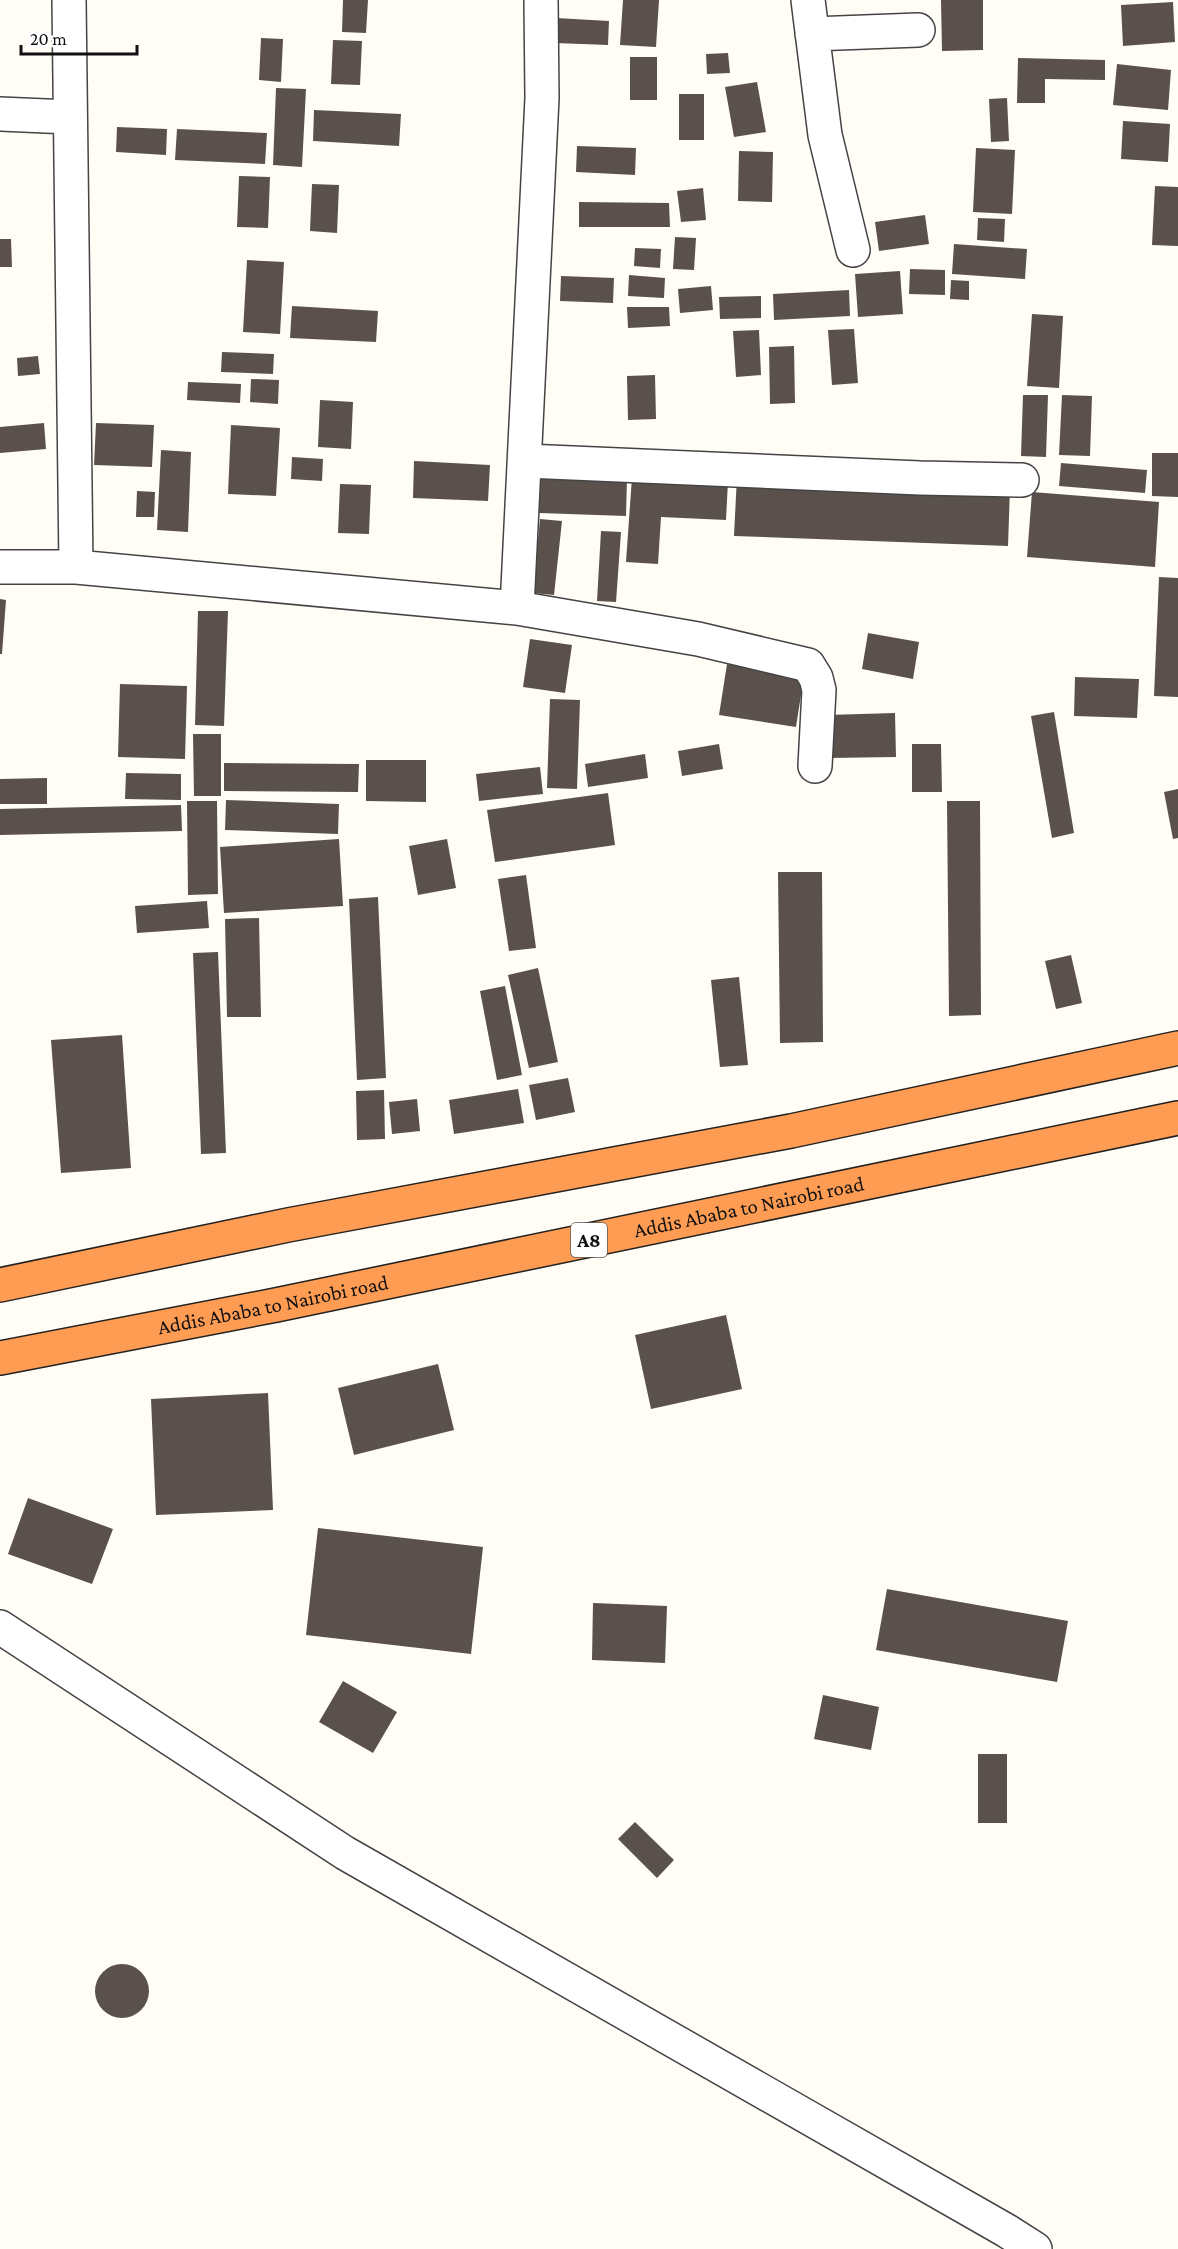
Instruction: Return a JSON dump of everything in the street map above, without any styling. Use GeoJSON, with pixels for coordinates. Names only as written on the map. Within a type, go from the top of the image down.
{"type":"FeatureCollection","features":[{"type":"Feature","properties":{"kind":"highway"},"geometry":{"type":"LineString","coordinates":[[0,1285],[288,1225],[791,1131],[1178,1048]]}},
{"type":"Feature","properties":{"kind":"highway","name":"Addis Ababa to Nairobi road"},"geometry":{"type":"LineString","coordinates":[[0,1358],[276,1305],[1178,1118]]}},
{"type":"Feature","properties":{"kind":"street"},"geometry":{"type":"LineString","coordinates":[[69,0],[76,567]]}},
{"type":"Feature","properties":{"kind":"street"},"geometry":{"type":"LineString","coordinates":[[517,608],[542,98],[541,0]]}},
{"type":"Feature","properties":{"kind":"street"},"geometry":{"type":"LineString","coordinates":[[808,0],[825,135],[853,250]]}},
{"type":"Feature","properties":{"kind":"street"},"geometry":{"type":"LineString","coordinates":[[812,34],[918,30]]}},
{"type":"Feature","properties":{"kind":"street"},"geometry":{"type":"LineString","coordinates":[[0,114],[69,117]]}},
{"type":"Feature","properties":{"kind":"street"},"geometry":{"type":"LineString","coordinates":[[525,460],[908,478],[1022,480]]}},
{"type":"Feature","properties":{"kind":"street"},"geometry":{"type":"LineString","coordinates":[[0,567],[76,567],[517,608],[698,639],[808,665],[816,678],[819,690],[816,766]]}},
{"type":"Feature","properties":{"kind":"street"},"geometry":{"type":"LineString","coordinates":[[0,1627],[345,1852],[1007,2230],[1035,2249]]}},
{"type":"Feature","properties":{"kind":"building"},"geometry":{"type":"Polygon","coordinates":[[[343,0],[368,0],[366,33],[342,32],[343,0]]]}},
{"type":"Feature","properties":{"kind":"building"},"geometry":{"type":"Polygon","coordinates":[[[623,0],[659,0],[656,47],[620,45],[623,0]]]}},
{"type":"Feature","properties":{"kind":"building"},"geometry":{"type":"Polygon","coordinates":[[[941,0],[983,0],[983,50],[942,51],[941,0]]]}},
{"type":"Feature","properties":{"kind":"building"},"geometry":{"type":"Polygon","coordinates":[[[1173,2],[1175,42],[1123,46],[1121,5],[1173,2]]]}},
{"type":"Feature","properties":{"kind":"building"},"geometry":{"type":"Polygon","coordinates":[[[556,18],[609,21],[608,45],[555,43],[556,18]]]}},
{"type":"Feature","properties":{"kind":"building"},"geometry":{"type":"Polygon","coordinates":[[[261,38],[283,39],[281,82],[259,80],[261,38]]]}},
{"type":"Feature","properties":{"kind":"building"},"geometry":{"type":"Polygon","coordinates":[[[333,40],[362,41],[360,85],[331,84],[333,40]]]}},
{"type":"Feature","properties":{"kind":"building"},"geometry":{"type":"Polygon","coordinates":[[[728,53],[730,73],[707,74],[706,54],[728,53]]]}},
{"type":"Feature","properties":{"kind":"building"},"geometry":{"type":"Polygon","coordinates":[[[630,57],[657,57],[657,100],[630,100],[630,57]]]}},
{"type":"Feature","properties":{"kind":"building"},"geometry":{"type":"Polygon","coordinates":[[[1018,58],[1105,60],[1105,80],[1045,79],[1045,103],[1017,103],[1018,58]]]}},
{"type":"Feature","properties":{"kind":"building"},"geometry":{"type":"Polygon","coordinates":[[[1117,64],[1171,70],[1168,110],[1113,105],[1117,64]]]}},
{"type":"Feature","properties":{"kind":"building"},"geometry":{"type":"Polygon","coordinates":[[[757,82],[766,132],[734,137],[725,87],[757,82]]]}},
{"type":"Feature","properties":{"kind":"building"},"geometry":{"type":"Polygon","coordinates":[[[276,88],[306,89],[302,167],[273,165],[276,88]]]}},
{"type":"Feature","properties":{"kind":"building"},"geometry":{"type":"Polygon","coordinates":[[[679,94],[704,94],[704,140],[679,140],[679,94]]]}},
{"type":"Feature","properties":{"kind":"building"},"geometry":{"type":"Polygon","coordinates":[[[1007,98],[1009,141],[991,142],[989,99],[1007,98]]]}},
{"type":"Feature","properties":{"kind":"building"},"geometry":{"type":"Polygon","coordinates":[[[314,110],[401,114],[399,146],[313,141],[314,110]]]}},
{"type":"Feature","properties":{"kind":"building"},"geometry":{"type":"Polygon","coordinates":[[[1123,121],[1170,124],[1168,162],[1121,159],[1123,121]]]}},
{"type":"Feature","properties":{"kind":"building"},"geometry":{"type":"Polygon","coordinates":[[[117,127],[167,129],[166,155],[116,152],[117,127]]]}},
{"type":"Feature","properties":{"kind":"building"},"geometry":{"type":"Polygon","coordinates":[[[177,129],[267,133],[265,164],[175,160],[177,129]]]}},
{"type":"Feature","properties":{"kind":"building"},"geometry":{"type":"Polygon","coordinates":[[[577,146],[636,148],[635,175],[576,172],[577,146]]]}},
{"type":"Feature","properties":{"kind":"building"},"geometry":{"type":"Polygon","coordinates":[[[976,148],[1015,150],[1012,214],[973,212],[976,148]]]}},
{"type":"Feature","properties":{"kind":"building"},"geometry":{"type":"Polygon","coordinates":[[[739,151],[773,152],[772,202],[738,201],[739,151]]]}},
{"type":"Feature","properties":{"kind":"building"},"geometry":{"type":"Polygon","coordinates":[[[239,176],[270,177],[268,228],[237,227],[239,176]]]}},
{"type":"Feature","properties":{"kind":"building"},"geometry":{"type":"Polygon","coordinates":[[[312,184],[339,185],[337,233],[310,231],[312,184]]]}},
{"type":"Feature","properties":{"kind":"building"},"geometry":{"type":"Polygon","coordinates":[[[1155,186],[1178,187],[1178,246],[1152,245],[1155,186]]]}},
{"type":"Feature","properties":{"kind":"building"},"geometry":{"type":"Polygon","coordinates":[[[703,188],[706,220],[681,222],[677,191],[703,188]]]}},
{"type":"Feature","properties":{"kind":"building"},"geometry":{"type":"Polygon","coordinates":[[[579,202],[669,203],[670,227],[579,227],[579,202]]]}},
{"type":"Feature","properties":{"kind":"building"},"geometry":{"type":"Polygon","coordinates":[[[925,215],[929,244],[879,251],[875,222],[925,215]]]}},
{"type":"Feature","properties":{"kind":"building"},"geometry":{"type":"Polygon","coordinates":[[[978,218],[1005,219],[1004,242],[977,240],[978,218]]]}},
{"type":"Feature","properties":{"kind":"building"},"geometry":{"type":"Polygon","coordinates":[[[675,237],[696,238],[694,270],[673,269],[675,237]]]}},
{"type":"Feature","properties":{"kind":"building"},"geometry":{"type":"Polygon","coordinates":[[[0,239],[11,239],[12,267],[0,267],[0,239]]]}},
{"type":"Feature","properties":{"kind":"building"},"geometry":{"type":"Polygon","coordinates":[[[954,244],[1027,249],[1025,279],[952,274],[954,244]]]}},
{"type":"Feature","properties":{"kind":"building"},"geometry":{"type":"Polygon","coordinates":[[[635,248],[661,249],[660,268],[634,266],[635,248]]]}},
{"type":"Feature","properties":{"kind":"building"},"geometry":{"type":"Polygon","coordinates":[[[247,260],[284,262],[280,334],[243,332],[247,260]]]}},
{"type":"Feature","properties":{"kind":"building"},"geometry":{"type":"Polygon","coordinates":[[[910,269],[945,270],[945,295],[909,294],[910,269]]]}},
{"type":"Feature","properties":{"kind":"building"},"geometry":{"type":"Polygon","coordinates":[[[900,271],[903,314],[858,317],[855,274],[900,271]]]}},
{"type":"Feature","properties":{"kind":"building"},"geometry":{"type":"Polygon","coordinates":[[[629,275],[665,278],[664,298],[628,296],[629,275]]]}},
{"type":"Feature","properties":{"kind":"building"},"geometry":{"type":"Polygon","coordinates":[[[561,276],[614,278],[613,303],[560,301],[561,276]]]}},
{"type":"Feature","properties":{"kind":"building"},"geometry":{"type":"Polygon","coordinates":[[[951,280],[969,281],[969,300],[950,299],[951,280]]]}},
{"type":"Feature","properties":{"kind":"building"},"geometry":{"type":"Polygon","coordinates":[[[711,286],[713,310],[680,313],[678,289],[711,286]]]}},
{"type":"Feature","properties":{"kind":"building"},"geometry":{"type":"Polygon","coordinates":[[[849,290],[850,316],[774,320],[773,294],[849,290]]]}},
{"type":"Feature","properties":{"kind":"building"},"geometry":{"type":"Polygon","coordinates":[[[761,296],[761,318],[720,319],[719,297],[761,296]]]}},
{"type":"Feature","properties":{"kind":"building"},"geometry":{"type":"Polygon","coordinates":[[[292,306],[378,311],[376,342],[290,338],[292,306]]]}},
{"type":"Feature","properties":{"kind":"building"},"geometry":{"type":"Polygon","coordinates":[[[627,307],[669,307],[670,326],[628,328],[627,307]]]}},
{"type":"Feature","properties":{"kind":"building"},"geometry":{"type":"Polygon","coordinates":[[[1032,314],[1063,316],[1059,388],[1027,386],[1032,314]]]}},
{"type":"Feature","properties":{"kind":"building"},"geometry":{"type":"Polygon","coordinates":[[[854,329],[858,383],[832,385],[828,330],[854,329]]]}},
{"type":"Feature","properties":{"kind":"building"},"geometry":{"type":"Polygon","coordinates":[[[759,330],[761,375],[736,377],[733,331],[759,330]]]}},
{"type":"Feature","properties":{"kind":"building"},"geometry":{"type":"Polygon","coordinates":[[[794,346],[795,403],[770,404],[769,347],[794,346]]]}},
{"type":"Feature","properties":{"kind":"building"},"geometry":{"type":"Polygon","coordinates":[[[222,352],[274,354],[273,374],[221,372],[222,352]]]}},
{"type":"Feature","properties":{"kind":"building"},"geometry":{"type":"Polygon","coordinates":[[[38,356],[40,374],[18,376],[17,358],[38,356]]]}},
{"type":"Feature","properties":{"kind":"building"},"geometry":{"type":"Polygon","coordinates":[[[655,375],[656,419],[628,420],[627,376],[655,375]]]}},
{"type":"Feature","properties":{"kind":"building"},"geometry":{"type":"Polygon","coordinates":[[[251,379],[279,380],[278,404],[250,402],[251,379]]]}},
{"type":"Feature","properties":{"kind":"building"},"geometry":{"type":"Polygon","coordinates":[[[188,382],[241,384],[240,403],[187,400],[188,382]]]}},
{"type":"Feature","properties":{"kind":"building"},"geometry":{"type":"Polygon","coordinates":[[[1023,395],[1048,395],[1046,457],[1021,456],[1023,395]]]}},
{"type":"Feature","properties":{"kind":"building"},"geometry":{"type":"Polygon","coordinates":[[[1062,395],[1092,396],[1090,456],[1059,455],[1062,395]]]}},
{"type":"Feature","properties":{"kind":"building"},"geometry":{"type":"Polygon","coordinates":[[[320,400],[353,402],[351,449],[318,447],[320,400]]]}},
{"type":"Feature","properties":{"kind":"building"},"geometry":{"type":"Polygon","coordinates":[[[44,423],[46,449],[0,453],[0,427],[44,423]]]}},
{"type":"Feature","properties":{"kind":"building"},"geometry":{"type":"Polygon","coordinates":[[[96,423],[154,425],[152,467],[94,465],[96,423]]]}},
{"type":"Feature","properties":{"kind":"building"},"geometry":{"type":"Polygon","coordinates":[[[231,425],[280,428],[276,496],[228,494],[231,425]]]}},
{"type":"Feature","properties":{"kind":"building"},"geometry":{"type":"Polygon","coordinates":[[[161,450],[191,452],[188,532],[157,530],[161,450]]]}},
{"type":"Feature","properties":{"kind":"building"},"geometry":{"type":"Polygon","coordinates":[[[1152,453],[1178,453],[1178,497],[1152,496],[1152,453]]]}},
{"type":"Feature","properties":{"kind":"building"},"geometry":{"type":"Polygon","coordinates":[[[292,457],[323,459],[322,481],[291,479],[292,457]]]}},
{"type":"Feature","properties":{"kind":"building"},"geometry":{"type":"Polygon","coordinates":[[[414,461],[490,465],[488,501],[413,498],[414,461]]]}},
{"type":"Feature","properties":{"kind":"building"},"geometry":{"type":"Polygon","coordinates":[[[1061,463],[1147,470],[1145,493],[1059,486],[1061,463]]]}},
{"type":"Feature","properties":{"kind":"building"},"geometry":{"type":"Polygon","coordinates":[[[541,476],[627,479],[626,516],[539,513],[541,476]]]}},
{"type":"Feature","properties":{"kind":"building"},"geometry":{"type":"Polygon","coordinates":[[[737,476],[1010,488],[1008,546],[734,536],[737,476]]]}},
{"type":"Feature","properties":{"kind":"building"},"geometry":{"type":"Polygon","coordinates":[[[632,477],[728,481],[726,520],[661,517],[658,564],[626,562],[632,477]]]}},
{"type":"Feature","properties":{"kind":"building"},"geometry":{"type":"Polygon","coordinates":[[[340,484],[371,485],[369,534],[338,533],[340,484]]]}},
{"type":"Feature","properties":{"kind":"building"},"geometry":{"type":"Polygon","coordinates":[[[137,491],[155,492],[154,517],[136,517],[137,491]]]}},
{"type":"Feature","properties":{"kind":"building"},"geometry":{"type":"Polygon","coordinates":[[[1032,492],[1159,502],[1155,567],[1027,557],[1032,492]]]}},
{"type":"Feature","properties":{"kind":"building"},"geometry":{"type":"Polygon","coordinates":[[[540,519],[562,521],[554,595],[533,593],[540,519]]]}},
{"type":"Feature","properties":{"kind":"building"},"geometry":{"type":"Polygon","coordinates":[[[601,531],[621,532],[616,602],[597,601],[601,531]]]}},
{"type":"Feature","properties":{"kind":"building"},"geometry":{"type":"Polygon","coordinates":[[[1159,577],[1178,578],[1178,697],[1154,696],[1159,577]]]}},
{"type":"Feature","properties":{"kind":"building"},"geometry":{"type":"Polygon","coordinates":[[[0,599],[6,600],[2,654],[0,654],[0,599]]]}},
{"type":"Feature","properties":{"kind":"building"},"geometry":{"type":"Polygon","coordinates":[[[198,611],[228,611],[224,726],[195,725],[198,611]]]}},
{"type":"Feature","properties":{"kind":"building"},"geometry":{"type":"Polygon","coordinates":[[[868,633],[919,642],[913,679],[862,669],[868,633]]]}},
{"type":"Feature","properties":{"kind":"building"},"geometry":{"type":"Polygon","coordinates":[[[530,639],[572,645],[565,693],[523,687],[530,639]]]}},
{"type":"Feature","properties":{"kind":"building"},"geometry":{"type":"Polygon","coordinates":[[[727,664],[804,676],[796,727],[719,715],[727,664]]]}},
{"type":"Feature","properties":{"kind":"building"},"geometry":{"type":"Polygon","coordinates":[[[1075,677],[1139,679],[1137,718],[1074,716],[1075,677]]]}},
{"type":"Feature","properties":{"kind":"building"},"geometry":{"type":"Polygon","coordinates":[[[120,684],[187,686],[185,759],[118,757],[120,684]]]}},
{"type":"Feature","properties":{"kind":"building"},"geometry":{"type":"Polygon","coordinates":[[[550,699],[580,700],[577,789],[547,788],[550,699]]]}},
{"type":"Feature","properties":{"kind":"building"},"geometry":{"type":"Polygon","coordinates":[[[1054,712],[1074,833],[1052,838],[1031,716],[1054,712]]]}},
{"type":"Feature","properties":{"kind":"building"},"geometry":{"type":"Polygon","coordinates":[[[895,713],[896,757],[828,758],[827,715],[895,713]]]}},
{"type":"Feature","properties":{"kind":"building"},"geometry":{"type":"Polygon","coordinates":[[[193,734],[221,734],[221,796],[194,796],[193,734]]]}},
{"type":"Feature","properties":{"kind":"building"},"geometry":{"type":"Polygon","coordinates":[[[719,744],[723,769],[682,776],[678,751],[719,744]]]}},
{"type":"Feature","properties":{"kind":"building"},"geometry":{"type":"Polygon","coordinates":[[[912,744],[941,744],[942,792],[912,792],[912,744]]]}},
{"type":"Feature","properties":{"kind":"building"},"geometry":{"type":"Polygon","coordinates":[[[645,754],[648,778],[588,787],[585,764],[645,754]]]}},
{"type":"Feature","properties":{"kind":"building"},"geometry":{"type":"Polygon","coordinates":[[[366,760],[426,760],[426,802],[366,801],[366,760]]]}},
{"type":"Feature","properties":{"kind":"building"},"geometry":{"type":"Polygon","coordinates":[[[224,763],[359,764],[358,792],[224,791],[224,763]]]}},
{"type":"Feature","properties":{"kind":"building"},"geometry":{"type":"Polygon","coordinates":[[[540,767],[543,794],[479,801],[476,774],[540,767]]]}},
{"type":"Feature","properties":{"kind":"building"},"geometry":{"type":"Polygon","coordinates":[[[126,773],[181,774],[181,800],[125,799],[126,773]]]}},
{"type":"Feature","properties":{"kind":"building"},"geometry":{"type":"Polygon","coordinates":[[[47,778],[47,804],[0,804],[0,779],[47,778]]]}},
{"type":"Feature","properties":{"kind":"building"},"geometry":{"type":"Polygon","coordinates":[[[1178,789],[1178,838],[1173,839],[1164,792],[1178,789]]]}},
{"type":"Feature","properties":{"kind":"building"},"geometry":{"type":"Polygon","coordinates":[[[608,793],[615,845],[495,862],[487,810],[608,793]]]}},
{"type":"Feature","properties":{"kind":"building"},"geometry":{"type":"Polygon","coordinates":[[[226,800],[339,804],[338,834],[225,830],[226,800]]]}},
{"type":"Feature","properties":{"kind":"building"},"geometry":{"type":"Polygon","coordinates":[[[187,801],[217,801],[218,894],[188,895],[187,801]]]}},
{"type":"Feature","properties":{"kind":"building"},"geometry":{"type":"Polygon","coordinates":[[[947,801],[980,801],[981,1015],[949,1016],[947,801]]]}},
{"type":"Feature","properties":{"kind":"building"},"geometry":{"type":"Polygon","coordinates":[[[181,805],[182,831],[0,835],[0,809],[181,805]]]}},
{"type":"Feature","properties":{"kind":"building"},"geometry":{"type":"Polygon","coordinates":[[[339,839],[343,906],[224,913],[220,847],[339,839]]]}},
{"type":"Feature","properties":{"kind":"building"},"geometry":{"type":"Polygon","coordinates":[[[447,839],[456,888],[418,895],[409,846],[447,839]]]}},
{"type":"Feature","properties":{"kind":"building"},"geometry":{"type":"Polygon","coordinates":[[[778,872],[822,872],[823,1042],[780,1043],[778,872]]]}},
{"type":"Feature","properties":{"kind":"building"},"geometry":{"type":"Polygon","coordinates":[[[526,875],[536,948],[509,951],[498,879],[526,875]]]}},
{"type":"Feature","properties":{"kind":"building"},"geometry":{"type":"Polygon","coordinates":[[[378,897],[386,1078],[357,1080],[349,899],[378,897]]]}},
{"type":"Feature","properties":{"kind":"building"},"geometry":{"type":"Polygon","coordinates":[[[207,901],[209,928],[137,933],[135,906],[207,901]]]}},
{"type":"Feature","properties":{"kind":"building"},"geometry":{"type":"Polygon","coordinates":[[[259,918],[261,1017],[227,1017],[225,919],[259,918]]]}},
{"type":"Feature","properties":{"kind":"building"},"geometry":{"type":"Polygon","coordinates":[[[218,952],[226,1153],[201,1154],[193,953],[218,952]]]}},
{"type":"Feature","properties":{"kind":"building"},"geometry":{"type":"Polygon","coordinates":[[[1071,955],[1082,1003],[1056,1009],[1045,961],[1071,955]]]}},
{"type":"Feature","properties":{"kind":"building"},"geometry":{"type":"Polygon","coordinates":[[[538,968],[558,1062],[529,1068],[508,975],[538,968]]]}},
{"type":"Feature","properties":{"kind":"building"},"geometry":{"type":"Polygon","coordinates":[[[739,977],[748,1065],[720,1067],[711,980],[739,977]]]}},
{"type":"Feature","properties":{"kind":"building"},"geometry":{"type":"Polygon","coordinates":[[[505,986],[522,1075],[497,1080],[480,991],[505,986]]]}},
{"type":"Feature","properties":{"kind":"building"},"geometry":{"type":"Polygon","coordinates":[[[122,1035],[131,1168],[61,1173],[51,1040],[122,1035]]]}},
{"type":"Feature","properties":{"kind":"building"},"geometry":{"type":"Polygon","coordinates":[[[568,1078],[575,1112],[536,1120],[529,1085],[568,1078]]]}},
{"type":"Feature","properties":{"kind":"building"},"geometry":{"type":"Polygon","coordinates":[[[518,1089],[524,1123],[454,1134],[449,1100],[518,1089]]]}},
{"type":"Feature","properties":{"kind":"building"},"geometry":{"type":"Polygon","coordinates":[[[384,1090],[385,1139],[357,1140],[356,1091],[384,1090]]]}},
{"type":"Feature","properties":{"kind":"building"},"geometry":{"type":"Polygon","coordinates":[[[417,1099],[420,1131],[392,1134],[389,1102],[417,1099]]]}},
{"type":"Feature","properties":{"kind":"building"},"geometry":{"type":"Polygon","coordinates":[[[726,1315],[742,1389],[651,1409],[635,1335],[726,1315]]]}},
{"type":"Feature","properties":{"kind":"building"},"geometry":{"type":"Polygon","coordinates":[[[438,1364],[454,1430],[354,1455],[338,1388],[438,1364]]]}},
{"type":"Feature","properties":{"kind":"building"},"geometry":{"type":"Polygon","coordinates":[[[268,1393],[273,1510],[156,1515],[151,1399],[268,1393]]]}},
{"type":"Feature","properties":{"kind":"building"},"geometry":{"type":"Polygon","coordinates":[[[28,1498],[113,1529],[92,1584],[8,1554],[28,1498]]]}},
{"type":"Feature","properties":{"kind":"building"},"geometry":{"type":"Polygon","coordinates":[[[318,1528],[483,1547],[471,1654],[306,1635],[318,1528]]]}},
{"type":"Feature","properties":{"kind":"building"},"geometry":{"type":"Polygon","coordinates":[[[887,1589],[1068,1621],[1057,1682],[876,1650],[887,1589]]]}},
{"type":"Feature","properties":{"kind":"building"},"geometry":{"type":"Polygon","coordinates":[[[593,1603],[667,1606],[665,1663],[592,1660],[593,1603]]]}},
{"type":"Feature","properties":{"kind":"building"},"geometry":{"type":"Polygon","coordinates":[[[343,1681],[397,1712],[373,1753],[319,1722],[343,1681]]]}},
{"type":"Feature","properties":{"kind":"building"},"geometry":{"type":"Polygon","coordinates":[[[823,1695],[879,1707],[871,1750],[814,1739],[823,1695]]]}},
{"type":"Feature","properties":{"kind":"building"},"geometry":{"type":"Polygon","coordinates":[[[978,1754],[1007,1754],[1007,1823],[978,1823],[978,1754]]]}},
{"type":"Feature","properties":{"kind":"building"},"geometry":{"type":"Polygon","coordinates":[[[635,1822],[674,1860],[657,1878],[618,1839],[635,1822]]]}},
{"type":"Feature","properties":{"kind":"building"},"geometry":{"type":"Polygon","coordinates":[[[122,1964],[132,1966],[141,1972],[147,1981],[149,1991],[147,2001],[141,2010],[132,2016],[122,2018],[112,2016],[103,2010],[97,2001],[95,1991],[97,1981],[103,1972],[112,1966],[122,1964]]]}}]}
